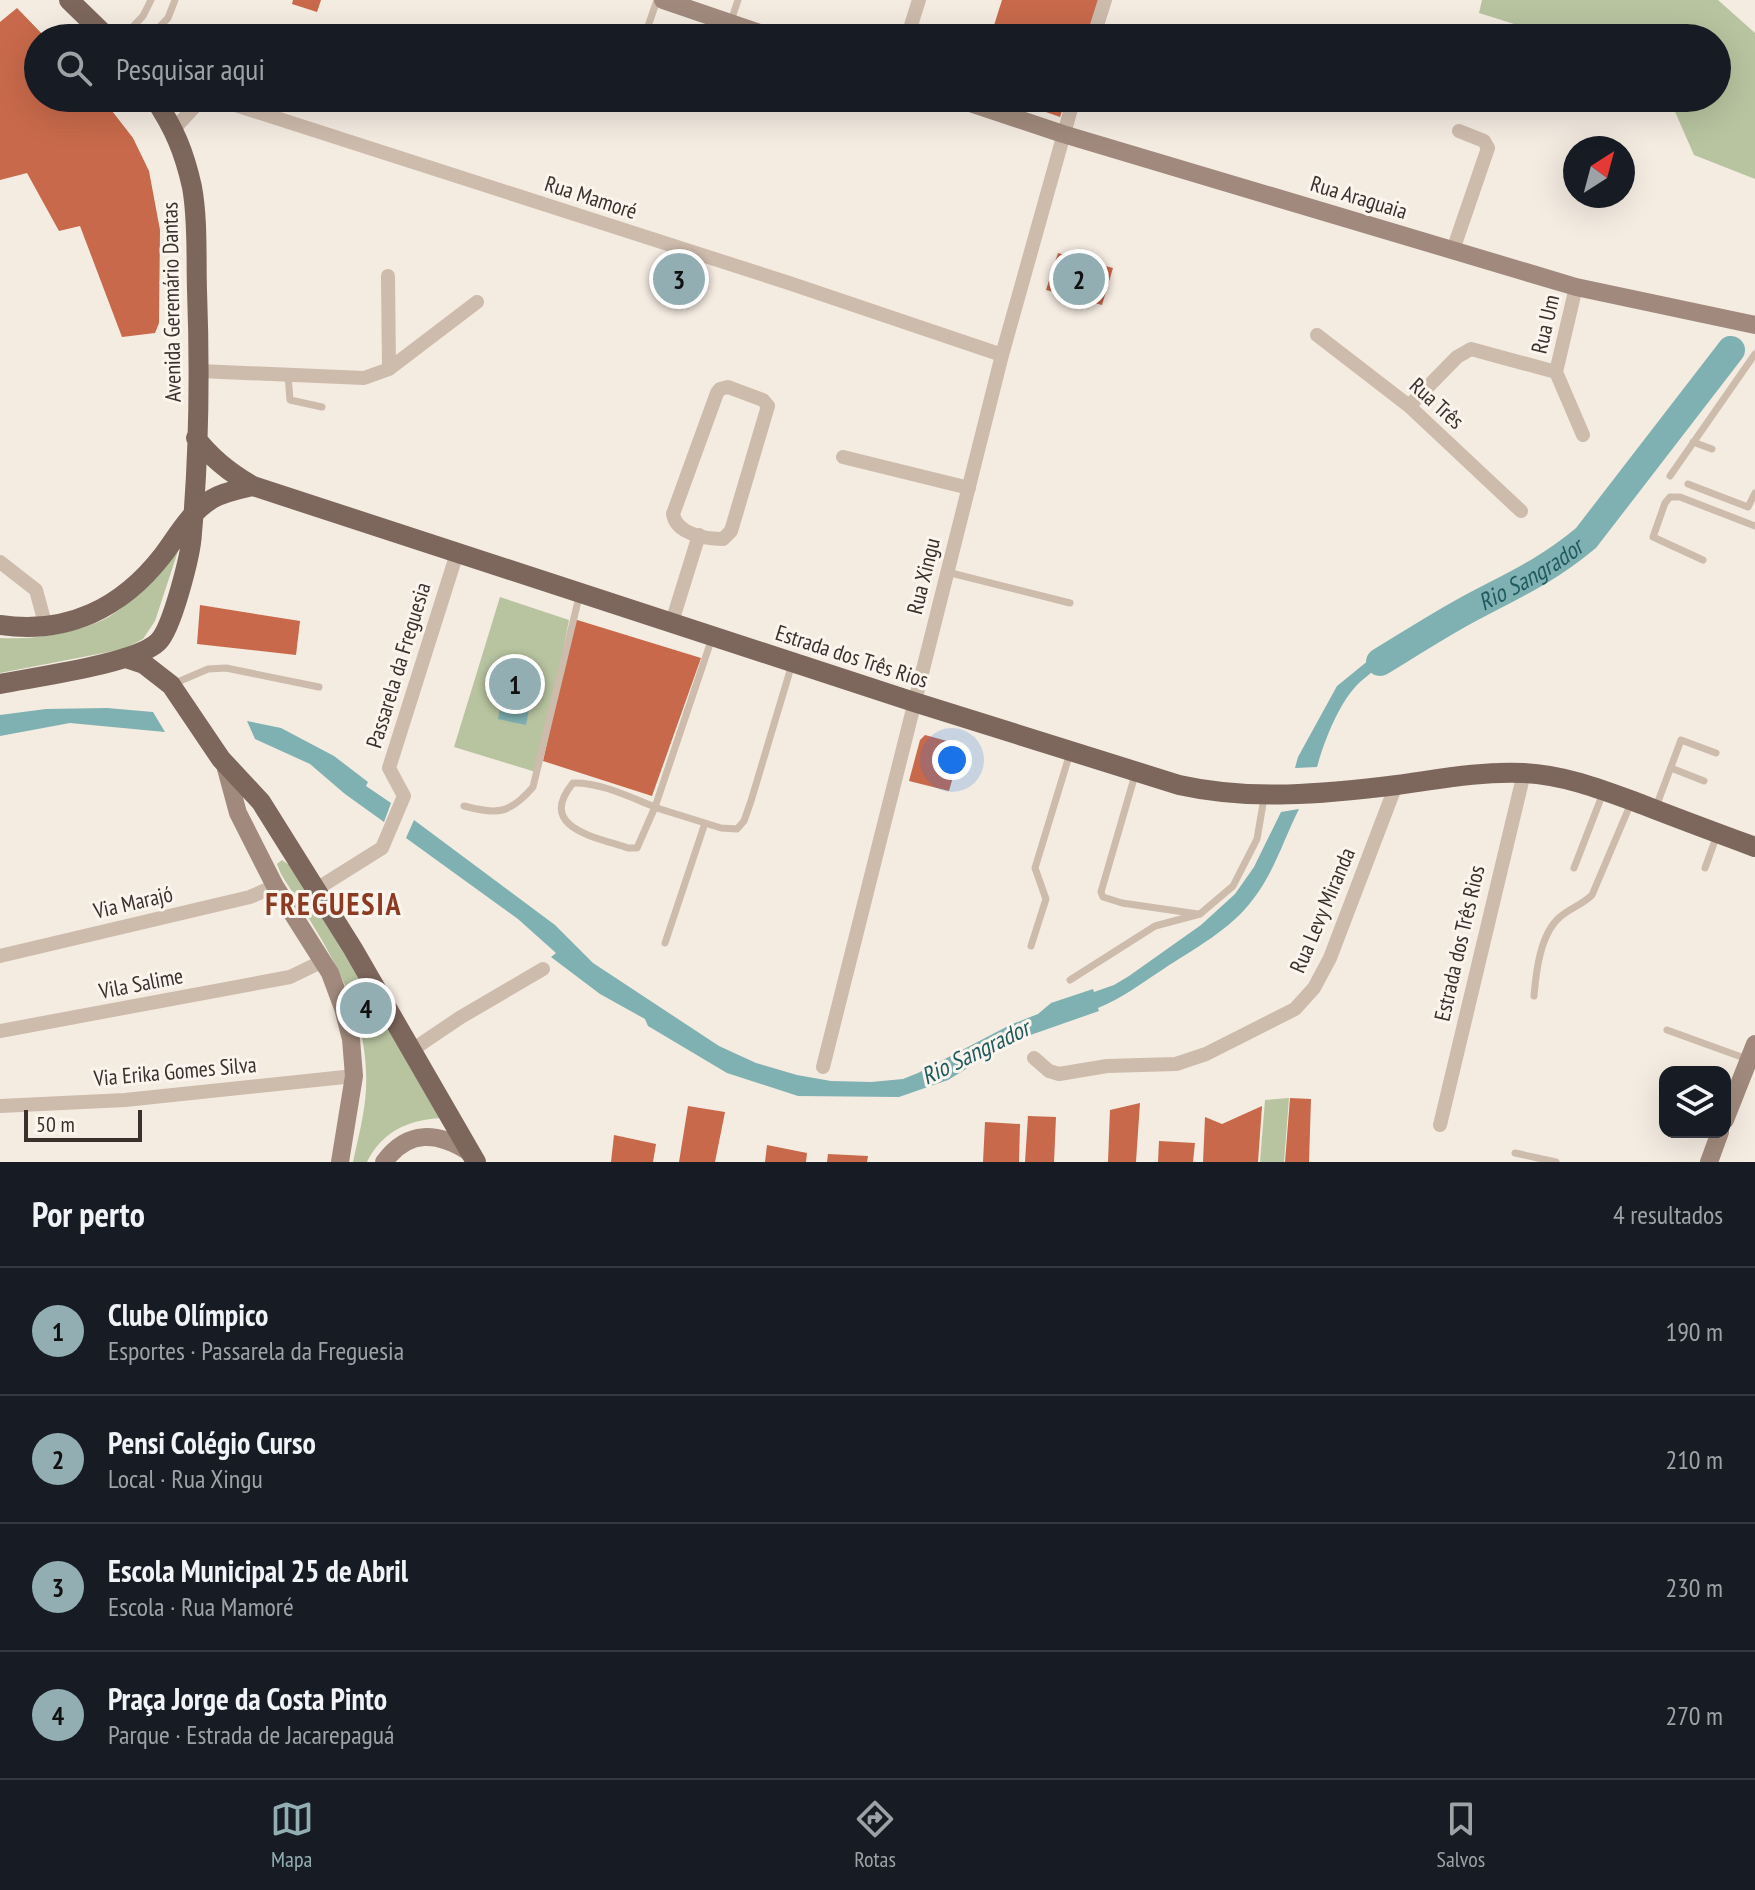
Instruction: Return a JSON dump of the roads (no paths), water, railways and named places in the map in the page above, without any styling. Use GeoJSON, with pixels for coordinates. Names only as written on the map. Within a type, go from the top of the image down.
{"type":"FeatureCollection","features":[{"type":"Feature","properties":{"kind":"main road"},"geometry":{"type":"LineString","coordinates":[[69,0],[94,24]]}},
{"type":"Feature","properties":{"kind":"main road","name":"Avenida Geremário Dantas"},"geometry":{"type":"LineString","coordinates":[[0,684],[126,658],[149,648],[164,635],[188,554],[200,371],[192,189],[181,144],[163,112]]}},
{"type":"Feature","properties":{"kind":"main road","name":"Estrada dos Três Rios"},"geometry":{"type":"LineString","coordinates":[[196,438],[209,455],[253,486],[914,702],[1210,792],[1264,795],[1396,785],[1473,773],[1555,776],[1755,847]]}},
{"type":"Feature","properties":{"kind":"main road"},"geometry":{"type":"LineString","coordinates":[[0,625],[46,627],[85,618],[123,593],[157,562],[193,513],[211,499],[253,486]]}},
{"type":"Feature","properties":{"kind":"main road"},"geometry":{"type":"LineString","coordinates":[[126,658],[144,664],[171,685],[225,765],[261,802],[412,1050],[473,1157]]}},
{"type":"Feature","properties":{"kind":"street"},"geometry":{"type":"LineString","coordinates":[[663,0],[733,24]]}},
{"type":"Feature","properties":{"kind":"street"},"geometry":{"type":"LineString","coordinates":[[911,24],[919,0]]}},
{"type":"Feature","properties":{"kind":"street"},"geometry":{"type":"LineString","coordinates":[[1097,24],[1105,0]]}},
{"type":"Feature","properties":{"kind":"street","name":"Rua Mamoré"},"geometry":{"type":"LineString","coordinates":[[174,129],[190,112]]}},
{"type":"Feature","properties":{"kind":"street","name":"Rua Mamoré"},"geometry":{"type":"LineString","coordinates":[[257,112],[1002,355]]}},
{"type":"Feature","properties":{"kind":"street","name":"Rua Araguaia"},"geometry":{"type":"LineString","coordinates":[[997,112],[1576,287],[1755,325]]}},
{"type":"Feature","properties":{"kind":"street","name":"Rua Xingu"},"geometry":{"type":"LineString","coordinates":[[823,1067],[1002,355],[1070,112]]}},
{"type":"Feature","properties":{"kind":"street"},"geometry":{"type":"LineString","coordinates":[[1453,250],[1488,148],[1484,141],[1459,131]]}},
{"type":"Feature","properties":{"kind":"street"},"geometry":{"type":"LineString","coordinates":[[388,276],[389,369]]}},
{"type":"Feature","properties":{"kind":"street","name":"Rua Um"},"geometry":{"type":"LineString","coordinates":[[1556,372],[1576,287]]}},
{"type":"Feature","properties":{"kind":"street"},"geometry":{"type":"LineString","coordinates":[[200,371],[364,378],[389,369],[477,302]]}},
{"type":"Feature","properties":{"kind":"street","name":"Rua Três"},"geometry":{"type":"LineString","coordinates":[[1317,335],[1409,406],[1521,511]]}},
{"type":"Feature","properties":{"kind":"street"},"geometry":{"type":"LineString","coordinates":[[1409,406],[1457,357],[1471,349],[1556,372],[1583,435]]}},
{"type":"Feature","properties":{"kind":"street"},"geometry":{"type":"LineString","coordinates":[[728,387],[763,400],[768,406],[767,413],[731,531],[723,539],[699,535],[680,529],[674,522],[673,514],[717,393],[728,387]]}},
{"type":"Feature","properties":{"kind":"street"},"geometry":{"type":"LineString","coordinates":[[843,457],[969,488]]}},
{"type":"Feature","properties":{"kind":"street"},"geometry":{"type":"LineString","coordinates":[[672,622],[699,535]]}},
{"type":"Feature","properties":{"kind":"street","name":"Passarela da Freguesia"},"geometry":{"type":"LineString","coordinates":[[315,890],[382,848],[404,796],[389,768],[457,553]]}},
{"type":"Feature","properties":{"kind":"street"},"geometry":{"type":"LineString","coordinates":[[0,562],[36,590],[46,627]]}},
{"type":"Feature","properties":{"kind":"street"},"geometry":{"type":"LineString","coordinates":[[225,765],[238,813],[275,886],[323,961],[347,1021],[354,1076],[340,1162]]}},
{"type":"Feature","properties":{"kind":"street","name":"Estrada dos Três Rios"},"geometry":{"type":"LineString","coordinates":[[1440,1125],[1524,773]]}},
{"type":"Feature","properties":{"kind":"street","name":"Rua Levy Miranda"},"geometry":{"type":"LineString","coordinates":[[1034,1058],[1049,1071],[1059,1074],[1107,1066],[1176,1064],[1206,1054],[1295,1009],[1314,988],[1330,958],[1396,785]]}},
{"type":"Feature","properties":{"kind":"street","name":"Via Marajó"},"geometry":{"type":"LineString","coordinates":[[0,956],[250,897],[275,886]]}},
{"type":"Feature","properties":{"kind":"street","name":"Vila Salime"},"geometry":{"type":"LineString","coordinates":[[0,1031],[290,977],[323,961]]}},
{"type":"Feature","properties":{"kind":"street"},"geometry":{"type":"LineString","coordinates":[[412,1050],[543,969]]}},
{"type":"Feature","properties":{"kind":"street"},"geometry":{"type":"LineString","coordinates":[[1731,1105],[1752,1052]]}},
{"type":"Feature","properties":{"kind":"street","name":"Via Erika Gomes Silva"},"geometry":{"type":"LineString","coordinates":[[0,1106],[125,1100],[354,1076]]}},
{"type":"Feature","properties":{"kind":"street"},"geometry":{"type":"LineString","coordinates":[[384,1162],[396,1148],[422,1137],[441,1138],[473,1157]]}},
{"type":"Feature","properties":{"kind":"street"},"geometry":{"type":"LineString","coordinates":[[1709,1162],[1718,1138]]}},
{"type":"Feature","properties":{"kind":"lane"},"geometry":{"type":"LineString","coordinates":[[135,24],[151,0]]}},
{"type":"Feature","properties":{"kind":"lane"},"geometry":{"type":"LineString","coordinates":[[162,24],[175,0]]}},
{"type":"Feature","properties":{"kind":"lane"},"geometry":{"type":"LineString","coordinates":[[649,24],[657,0]]}},
{"type":"Feature","properties":{"kind":"lane"},"geometry":{"type":"LineString","coordinates":[[730,23],[738,0]]}},
{"type":"Feature","properties":{"kind":"lane"},"geometry":{"type":"LineString","coordinates":[[1670,476],[1755,354]]}},
{"type":"Feature","properties":{"kind":"lane"},"geometry":{"type":"LineString","coordinates":[[288,375],[290,400],[322,407]]}},
{"type":"Feature","properties":{"kind":"lane"},"geometry":{"type":"LineString","coordinates":[[1693,442],[1712,449]]}},
{"type":"Feature","properties":{"kind":"lane"},"geometry":{"type":"LineString","coordinates":[[1688,484],[1748,507],[1755,493]]}},
{"type":"Feature","properties":{"kind":"lane"},"geometry":{"type":"LineString","coordinates":[[1703,560],[1653,537],[1670,497],[1680,497],[1755,526]]}},
{"type":"Feature","properties":{"kind":"lane"},"geometry":{"type":"LineString","coordinates":[[947,572],[1070,603]]}},
{"type":"Feature","properties":{"kind":"lane"},"geometry":{"type":"LineString","coordinates":[[464,806],[490,813],[519,803],[533,787],[580,591]]}},
{"type":"Feature","properties":{"kind":"lane"},"geometry":{"type":"LineString","coordinates":[[713,636],[655,807],[637,848],[628,848],[567,826],[561,816],[563,795],[573,783],[585,783],[655,807],[721,828],[737,829],[744,821],[792,662]]}},
{"type":"Feature","properties":{"kind":"lane"},"geometry":{"type":"LineString","coordinates":[[171,685],[208,669],[226,668],[319,687]]}},
{"type":"Feature","properties":{"kind":"lane"},"geometry":{"type":"LineString","coordinates":[[1655,810],[1681,740],[1716,753]]}},
{"type":"Feature","properties":{"kind":"lane"},"geometry":{"type":"LineString","coordinates":[[1031,946],[1046,899],[1035,868],[1071,751]]}},
{"type":"Feature","properties":{"kind":"lane"},"geometry":{"type":"LineString","coordinates":[[1671,768],[1704,781]]}},
{"type":"Feature","properties":{"kind":"lane"},"geometry":{"type":"LineString","coordinates":[[1136,771],[1101,892],[1103,897],[1122,903],[1200,914]]}},
{"type":"Feature","properties":{"kind":"lane"},"geometry":{"type":"LineString","coordinates":[[1574,868],[1604,791]]}},
{"type":"Feature","properties":{"kind":"lane"},"geometry":{"type":"LineString","coordinates":[[1070,980],[1155,926],[1200,914],[1233,886],[1257,839],[1264,795]]}},
{"type":"Feature","properties":{"kind":"lane"},"geometry":{"type":"LineString","coordinates":[[1534,996],[1538,963],[1550,931],[1557,919],[1582,905],[1592,895],[1632,801]]}},
{"type":"Feature","properties":{"kind":"lane"},"geometry":{"type":"LineString","coordinates":[[665,943],[705,823]]}},
{"type":"Feature","properties":{"kind":"lane"},"geometry":{"type":"LineString","coordinates":[[1705,868],[1717,833]]}},
{"type":"Feature","properties":{"kind":"lane"},"geometry":{"type":"LineString","coordinates":[[1667,1030],[1752,1052]]}},
{"type":"Feature","properties":{"kind":"lane"},"geometry":{"type":"LineString","coordinates":[[1515,1153],[1556,1162]]}},
{"type":"Feature","properties":{"kind":"water"},"geometry":{"type":"Polygon","coordinates":[[[1411,643],[1352,690],[1334,722],[1317,767],[1295,768],[1337,686],[1369,660],[1411,643]]]}},
{"type":"Feature","properties":{"kind":"water"},"geometry":{"type":"Polygon","coordinates":[[[509,663],[537,669],[526,725],[498,719],[509,663]]]}},
{"type":"Feature","properties":{"kind":"water"},"geometry":{"type":"Polygon","coordinates":[[[107,708],[153,712],[165,732],[70,723],[0,736],[0,715],[46,709],[107,708]]]}},
{"type":"Feature","properties":{"kind":"water"},"geometry":{"type":"Polygon","coordinates":[[[247,721],[281,728],[334,756],[368,782],[366,786],[391,803],[384,822],[310,764],[255,739],[247,721]]]}},
{"type":"Feature","properties":{"kind":"water"},"geometry":{"type":"Polygon","coordinates":[[[1299,809],[1261,888],[1234,920],[1211,938],[1098,1008],[1099,1011],[1019,1039],[948,1080],[899,1097],[798,1096],[727,1073],[648,1026],[645,1019],[600,994],[551,957],[556,953],[518,919],[406,838],[414,820],[555,925],[593,963],[719,1046],[756,1063],[797,1075],[831,1081],[871,1082],[903,1079],[918,1073],[1010,1025],[1038,1014],[1051,1003],[1093,989],[1094,992],[1129,976],[1201,925],[1235,894],[1254,867],[1281,812],[1299,809]]]}},
{"type":"Feature","properties":{"kind":"waterway","name":"Rio Sangrador"},"geometry":{"type":"LineString","coordinates":[[1380,662],[1541,570],[1586,538],[1731,350]]}},
{"type":"Feature","properties":{"kind":"place","name":"Escola Municipal 25 de Abril"},"geometry":{"type":"Point","coordinates":[679,279]}},
{"type":"Feature","properties":{"kind":"place","name":"Pensi Colégio Curso"},"geometry":{"type":"Point","coordinates":[1079,279]}},
{"type":"Feature","properties":{"kind":"place","name":"Clube Olímpico"},"geometry":{"type":"Point","coordinates":[515,684]}},
{"type":"Feature","properties":{"kind":"place","name":"Praça Jorge da Costa Pinto"},"geometry":{"type":"Point","coordinates":[366,1008]}},
{"type":"Feature","properties":{"kind":"district","name":"FREGUESIA"},"geometry":{"type":"Point","coordinates":[334,903]}}]}
